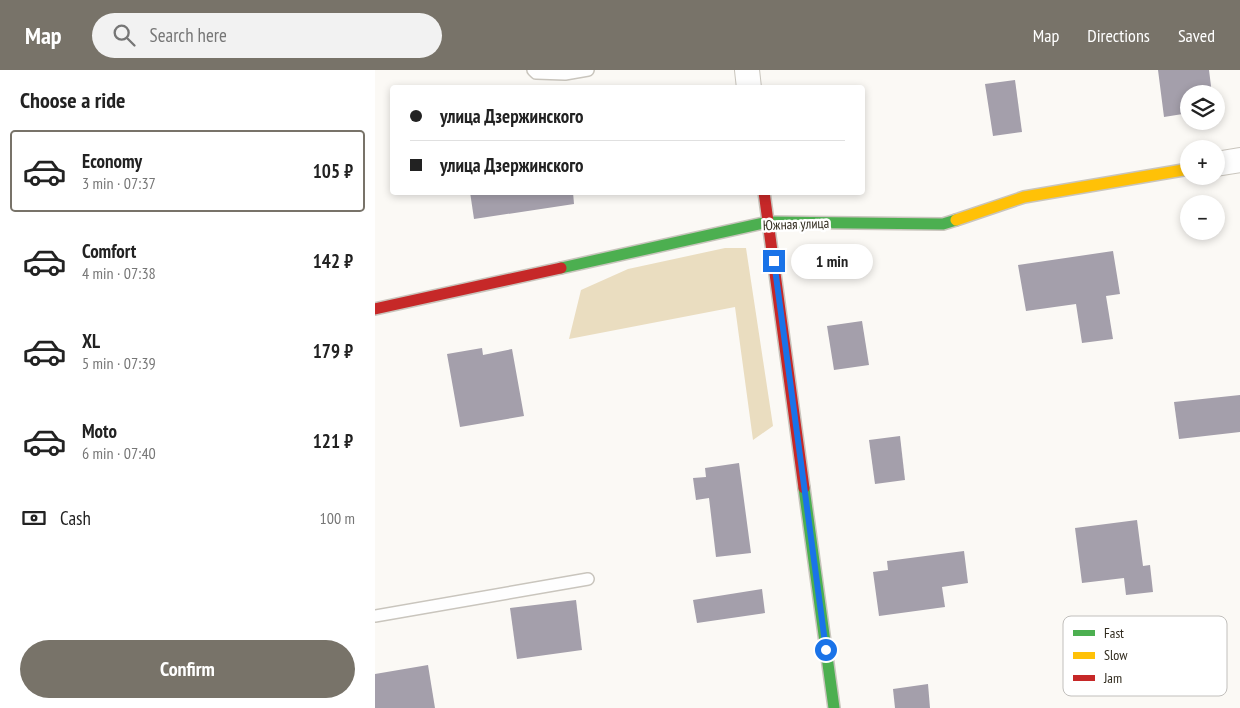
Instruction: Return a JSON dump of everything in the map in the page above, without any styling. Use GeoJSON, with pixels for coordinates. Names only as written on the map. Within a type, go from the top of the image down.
{"type":"FeatureCollection","features":[{"type":"Feature","properties":{"kind":"street"},"geometry":{"type":"LineString","coordinates":[[747,70],[749,85]]}},
{"type":"Feature","properties":{"kind":"street"},"geometry":{"type":"LineString","coordinates":[[1225,162],[1240,160]]}},
{"type":"Feature","properties":{"kind":"street","name":"Южная улица"},"geometry":{"type":"LineString","coordinates":[[375,308],[768,222],[943,224],[1025,197],[1180,171]]}},
{"type":"Feature","properties":{"kind":"street"},"geometry":{"type":"LineString","coordinates":[[764,195],[834,708]]}},
{"type":"Feature","properties":{"kind":"lane"},"geometry":{"type":"LineString","coordinates":[[533,70],[536,73],[565,74],[588,70]]}},
{"type":"Feature","properties":{"kind":"lane"},"geometry":{"type":"LineString","coordinates":[[375,616],[588,579]]}},
{"type":"Feature","properties":{"kind":"shaded area"},"geometry":{"type":"Polygon","coordinates":[[[725,248],[746,248],[773,426],[753,440],[735,307],[569,339],[581,290],[628,269],[725,248]]]}},
{"type":"Feature","properties":{"kind":"building"},"geometry":{"type":"Polygon","coordinates":[[[1158,70],[1209,70],[1211,85],[1180,85],[1180,114],[1164,117],[1158,70]]]}},
{"type":"Feature","properties":{"kind":"building"},"geometry":{"type":"Polygon","coordinates":[[[1015,80],[1022,132],[993,136],[985,84],[1015,80]]]}},
{"type":"Feature","properties":{"kind":"building"},"geometry":{"type":"Polygon","coordinates":[[[470,195],[573,195],[574,204],[474,219],[470,195]]]}},
{"type":"Feature","properties":{"kind":"building"},"geometry":{"type":"Polygon","coordinates":[[[1113,251],[1120,294],[1106,296],[1113,339],[1082,343],[1076,304],[1026,311],[1018,265],[1113,251]]]}},
{"type":"Feature","properties":{"kind":"building"},"geometry":{"type":"Polygon","coordinates":[[[862,321],[869,365],[834,370],[827,326],[862,321]]]}},
{"type":"Feature","properties":{"kind":"building"},"geometry":{"type":"Polygon","coordinates":[[[482,348],[483,355],[512,349],[524,416],[460,427],[447,354],[482,348]]]}},
{"type":"Feature","properties":{"kind":"building"},"geometry":{"type":"Polygon","coordinates":[[[1240,395],[1240,432],[1179,439],[1174,402],[1240,395]]]}},
{"type":"Feature","properties":{"kind":"building"},"geometry":{"type":"Polygon","coordinates":[[[900,436],[905,480],[875,484],[869,440],[900,436]]]}},
{"type":"Feature","properties":{"kind":"building"},"geometry":{"type":"Polygon","coordinates":[[[739,463],[751,553],[716,557],[709,498],[696,500],[693,478],[706,477],[705,468],[739,463]]]}},
{"type":"Feature","properties":{"kind":"building"},"geometry":{"type":"Polygon","coordinates":[[[1137,520],[1143,566],[1150,565],[1153,592],[1126,595],[1124,578],[1082,583],[1075,528],[1137,520]]]}},
{"type":"Feature","properties":{"kind":"building"},"geometry":{"type":"Polygon","coordinates":[[[964,551],[968,583],[942,587],[945,607],[879,616],[873,572],[888,570],[887,561],[964,551]]]}},
{"type":"Feature","properties":{"kind":"building"},"geometry":{"type":"Polygon","coordinates":[[[762,589],[765,613],[697,623],[693,600],[762,589]]]}},
{"type":"Feature","properties":{"kind":"building"},"geometry":{"type":"Polygon","coordinates":[[[576,600],[582,650],[517,659],[510,608],[576,600]]]}},
{"type":"Feature","properties":{"kind":"building"},"geometry":{"type":"Polygon","coordinates":[[[428,665],[435,708],[375,708],[375,674],[428,665]]]}},
{"type":"Feature","properties":{"kind":"building"},"geometry":{"type":"Polygon","coordinates":[[[928,684],[930,708],[895,708],[893,689],[928,684]]]}},
{"type":"Feature","properties":{"kind":"traffic: fast"},"geometry":{"type":"LineString","coordinates":[[561,268],[768,222],[943,224],[956,220]]}},
{"type":"Feature","properties":{"kind":"traffic: fast"},"geometry":{"type":"LineString","coordinates":[[804,488],[834,708]]}},
{"type":"Feature","properties":{"kind":"traffic: slow"},"geometry":{"type":"LineString","coordinates":[[956,220],[1024,197],[1180,171]]}},
{"type":"Feature","properties":{"kind":"traffic: jam"},"geometry":{"type":"LineString","coordinates":[[764,195],[804,488]]}},
{"type":"Feature","properties":{"kind":"traffic: jam"},"geometry":{"type":"LineString","coordinates":[[375,309],[561,268]]}},
{"type":"Feature","properties":{"kind":"route"},"geometry":{"type":"LineString","coordinates":[[774,261],[826,650]]}}]}
